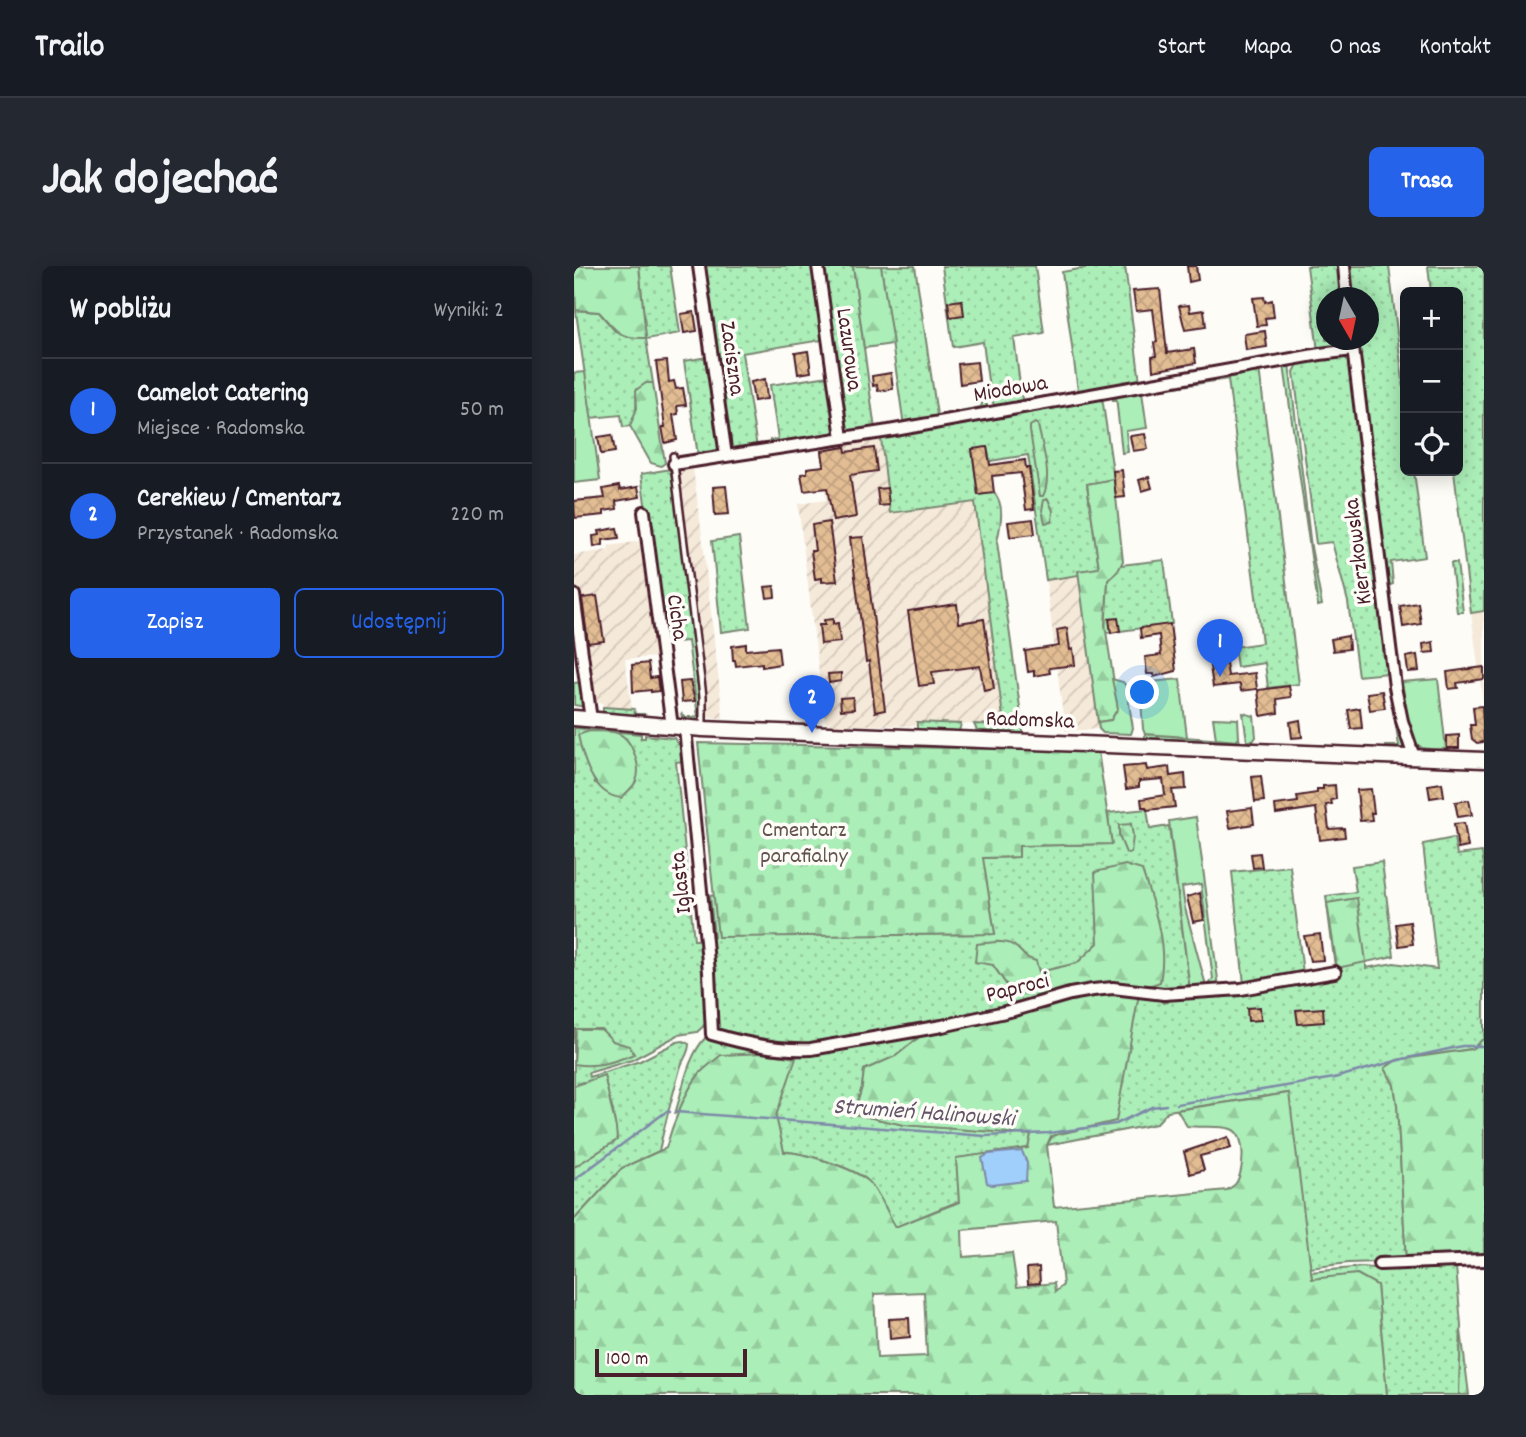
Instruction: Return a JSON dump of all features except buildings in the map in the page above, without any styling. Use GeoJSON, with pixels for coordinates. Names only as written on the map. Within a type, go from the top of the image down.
{"type":"FeatureCollection","features":[{"type":"Feature","properties":{"kind":"street","name":"Zaciszna"},"geometry":{"type":"LineString","coordinates":[[699,266],[726,456]]}},
{"type":"Feature","properties":{"kind":"street","name":"Lazurowa"},"geometry":{"type":"LineString","coordinates":[[818,266],[842,438]]}},
{"type":"Feature","properties":{"kind":"street"},"geometry":{"type":"LineString","coordinates":[[1344,266],[1347,287]]}},
{"type":"Feature","properties":{"kind":"street","name":"Miodowa"},"geometry":{"type":"LineString","coordinates":[[673,460],[726,456],[842,438],[1334,350]]}},
{"type":"Feature","properties":{"kind":"street","name":"Kierzkowska"},"geometry":{"type":"LineString","coordinates":[[1353,350],[1395,687],[1402,721],[1414,757]]}},
{"type":"Feature","properties":{"kind":"street","name":"Cicha"},"geometry":{"type":"LineString","coordinates":[[644,512],[678,727]]}},
{"type":"Feature","properties":{"kind":"street"},"geometry":{"type":"LineString","coordinates":[[574,595],[591,719]]}},
{"type":"Feature","properties":{"kind":"street","name":"Radomska"},"geometry":{"type":"LineString","coordinates":[[574,718],[703,729],[1484,760]]}},
{"type":"Feature","properties":{"kind":"street","name":"Iglasta"},"geometry":{"type":"LineString","coordinates":[[678,727],[709,972],[712,1034]]}},
{"type":"Feature","properties":{"kind":"street","name":"Paproci"},"geometry":{"type":"LineString","coordinates":[[712,1034],[762,1046],[810,1049],[942,1026],[1093,990],[1113,988],[1164,994],[1241,989],[1335,972]]}},
{"type":"Feature","properties":{"kind":"street"},"geometry":{"type":"LineString","coordinates":[[1379,1264],[1484,1260]]}},
{"type":"Feature","properties":{"kind":"lane"},"geometry":{"type":"LineString","coordinates":[[673,460],[703,696],[703,729]]}},
{"type":"Feature","properties":{"kind":"shaded area"},"geometry":{"type":"Polygon","coordinates":[[[880,438],[890,513],[975,501],[1004,725],[835,725],[825,722],[798,504],[826,500],[820,448],[880,438]]]}},
{"type":"Feature","properties":{"kind":"shaded area"},"geometry":{"type":"Polygon","coordinates":[[[693,468],[723,718],[698,717],[666,470],[693,468]]]}},
{"type":"Feature","properties":{"kind":"shaded area"},"geometry":{"type":"Polygon","coordinates":[[[642,541],[658,657],[625,659],[632,709],[603,707],[602,703],[592,703],[574,574],[574,555],[609,550],[609,546],[642,541]]]}},
{"type":"Feature","properties":{"kind":"shaded area"},"geometry":{"type":"Polygon","coordinates":[[[1079,575],[1099,729],[1065,731],[1046,580],[1079,575]]]}},
{"type":"Feature","properties":{"kind":"shaded area"},"geometry":{"type":"Polygon","coordinates":[[[1484,611],[1484,710],[1471,613],[1484,611]]]}},
{"type":"Feature","properties":{"kind":"green space"},"geometry":{"type":"Polygon","coordinates":[[[574,266],[639,266],[646,338],[624,335],[614,329],[599,312],[576,310],[574,266]]]}},
{"type":"Feature","properties":{"kind":"green space"},"geometry":{"type":"Polygon","coordinates":[[[639,266],[670,266],[680,333],[646,339],[653,383],[646,383],[636,396],[634,419],[630,426],[623,427],[621,415],[591,418],[574,298],[576,310],[599,312],[615,331],[646,338],[639,266]]]}},
{"type":"Feature","properties":{"kind":"green space"},"geometry":{"type":"Polygon","coordinates":[[[705,266],[812,266],[822,340],[742,353],[757,448],[731,452],[705,266]]]}},
{"type":"Feature","properties":{"kind":"green space"},"geometry":{"type":"Polygon","coordinates":[[[821,266],[853,266],[875,430],[852,433],[844,429],[821,266]]]}},
{"type":"Feature","properties":{"kind":"green space"},"geometry":{"type":"Polygon","coordinates":[[[853,266],[881,266],[893,344],[864,348],[853,266]]]}},
{"type":"Feature","properties":{"kind":"green space"},"geometry":{"type":"Polygon","coordinates":[[[881,266],[915,266],[937,415],[981,407],[984,396],[986,410],[904,426],[881,266]]]}},
{"type":"Feature","properties":{"kind":"green space"},"geometry":{"type":"Polygon","coordinates":[[[942,266],[1035,266],[1044,333],[1014,338],[1022,400],[1039,400],[994,405],[990,396],[983,342],[953,347],[942,266]]]}},
{"type":"Feature","properties":{"kind":"green space"},"geometry":{"type":"Polygon","coordinates":[[[1096,266],[1125,266],[1140,382],[1052,398],[1078,391],[1062,272],[1096,266]]]}},
{"type":"Feature","properties":{"kind":"green space"},"geometry":{"type":"Polygon","coordinates":[[[1307,266],[1340,266],[1343,287],[1316,287],[1316,336],[1307,266]]]}},
{"type":"Feature","properties":{"kind":"green space"},"geometry":{"type":"Polygon","coordinates":[[[1348,266],[1389,266],[1400,357],[1400,476],[1415,476],[1425,557],[1391,562],[1393,584],[1390,585],[1392,606],[1389,607],[1357,350],[1379,350],[1379,287],[1350,287],[1348,266]]]}},
{"type":"Feature","properties":{"kind":"green space"},"geometry":{"type":"Polygon","coordinates":[[[1428,266],[1484,266],[1484,611],[1471,613],[1455,476],[1463,476],[1463,287],[1430,287],[1428,266]]]}},
{"type":"Feature","properties":{"kind":"green space"},"geometry":{"type":"Polygon","coordinates":[[[1342,355],[1351,363],[1406,742],[1403,743],[1404,749],[1386,748],[1399,746],[1388,673],[1358,676],[1348,602],[1332,542],[1316,544],[1294,372],[1303,361],[1342,355]]]}},
{"type":"Feature","properties":{"kind":"green space"},"geometry":{"type":"Polygon","coordinates":[[[708,357],[721,452],[698,456],[684,361],[708,357]]]}},
{"type":"Feature","properties":{"kind":"green space"},"geometry":{"type":"Polygon","coordinates":[[[1289,364],[1311,547],[1322,605],[1318,606],[1284,365],[1289,364]]]}},
{"type":"Feature","properties":{"kind":"green space"},"geometry":{"type":"Polygon","coordinates":[[[1259,368],[1299,684],[1268,688],[1265,663],[1237,667],[1234,647],[1262,643],[1228,379],[1116,396],[1113,401],[1113,394],[1259,368]]]}},
{"type":"Feature","properties":{"kind":"green space"},"geometry":{"type":"Polygon","coordinates":[[[585,372],[600,480],[574,483],[574,373],[585,372]]]}},
{"type":"Feature","properties":{"kind":"green space"},"geometry":{"type":"Polygon","coordinates":[[[829,376],[836,435],[771,446],[770,440],[778,439],[770,385],[829,376]]]}},
{"type":"Feature","properties":{"kind":"green space"},"geometry":{"type":"Polygon","coordinates":[[[646,383],[653,383],[665,463],[661,466],[651,463],[630,426],[637,408],[636,390],[646,383]]]}},
{"type":"Feature","properties":{"kind":"green space"},"geometry":{"type":"Polygon","coordinates":[[[1142,392],[1147,428],[1126,431],[1128,452],[1122,453],[1116,396],[1142,392]]]}},
{"type":"Feature","properties":{"kind":"green space"},"geometry":{"type":"Polygon","coordinates":[[[1102,397],[1114,479],[1087,484],[1099,568],[1079,571],[1079,575],[1046,580],[1028,455],[990,461],[987,447],[972,449],[978,495],[994,493],[1000,504],[997,542],[1023,733],[977,731],[974,724],[1004,725],[975,502],[890,513],[881,439],[877,439],[877,436],[1102,397]]]}},
{"type":"Feature","properties":{"kind":"green space"},"geometry":{"type":"Polygon","coordinates":[[[1035,423],[1038,425],[1047,471],[1043,496],[1040,496],[1030,431],[1030,426],[1035,423]]]}},
{"type":"Feature","properties":{"kind":"green space"},"geometry":{"type":"Polygon","coordinates":[[[671,469],[701,707],[699,721],[683,721],[681,713],[684,717],[698,717],[688,641],[664,643],[641,474],[671,469]]]}},
{"type":"Feature","properties":{"kind":"green space"},"geometry":{"type":"Polygon","coordinates":[[[1114,479],[1123,561],[1118,571],[1108,580],[1105,625],[1118,708],[1111,720],[1098,722],[1078,571],[1099,568],[1087,484],[1114,479]]]}},
{"type":"Feature","properties":{"kind":"green space"},"geometry":{"type":"Polygon","coordinates":[[[1048,499],[1053,511],[1052,522],[1045,523],[1042,510],[1044,500],[1048,499]]]}},
{"type":"Feature","properties":{"kind":"green space"},"geometry":{"type":"Polygon","coordinates":[[[739,537],[750,628],[721,632],[712,541],[739,537]]]}},
{"type":"Feature","properties":{"kind":"green space"},"geometry":{"type":"Polygon","coordinates":[[[1164,560],[1172,624],[1105,633],[1108,580],[1121,565],[1164,560]]]}},
{"type":"Feature","properties":{"kind":"green space"},"geometry":{"type":"Polygon","coordinates":[[[1451,563],[1457,563],[1463,612],[1457,612],[1451,563]]]}},
{"type":"Feature","properties":{"kind":"green space"},"geometry":{"type":"Polygon","coordinates":[[[1396,654],[1398,654],[1404,701],[1396,654]]]}},
{"type":"Feature","properties":{"kind":"green space"},"geometry":{"type":"Polygon","coordinates":[[[1112,679],[1123,682],[1126,686],[1133,728],[1131,734],[1103,733],[1099,729],[1098,722],[1111,720],[1118,708],[1112,679]]]}},
{"type":"Feature","properties":{"kind":"green space"},"geometry":{"type":"Polygon","coordinates":[[[1180,679],[1187,737],[1145,734],[1140,683],[1180,679]]]}},
{"type":"Feature","properties":{"kind":"green space"},"geometry":{"type":"Polygon","coordinates":[[[1438,679],[1446,749],[1425,749],[1417,744],[1413,737],[1402,682],[1438,679]]]}},
{"type":"Feature","properties":{"kind":"green space"},"geometry":{"type":"Polygon","coordinates":[[[583,682],[586,707],[574,705],[574,683],[583,682]]]}},
{"type":"Feature","properties":{"kind":"green space"},"geometry":{"type":"Polygon","coordinates":[[[1405,706],[1411,731],[1421,747],[1449,750],[1423,750],[1416,748],[1408,726],[1405,706]]]}},
{"type":"Feature","properties":{"kind":"green space"},"geometry":{"type":"Polygon","coordinates":[[[603,707],[634,709],[635,714],[644,714],[643,717],[603,713],[603,707]]]}},
{"type":"Feature","properties":{"kind":"green space"},"geometry":{"type":"Polygon","coordinates":[[[1243,713],[1254,716],[1256,737],[1253,741],[1247,741],[1243,713]]]}},
{"type":"Feature","properties":{"kind":"green space"},"geometry":{"type":"Polygon","coordinates":[[[1213,718],[1238,719],[1239,738],[1236,741],[1216,739],[1213,718]]]}},
{"type":"Feature","properties":{"kind":"green space"},"geometry":{"type":"Polygon","coordinates":[[[917,722],[961,724],[959,731],[917,729],[917,722]]]}},
{"type":"Feature","properties":{"kind":"green space"},"geometry":{"type":"Polygon","coordinates":[[[574,728],[641,734],[641,738],[645,738],[645,735],[674,738],[678,744],[682,744],[684,761],[676,762],[694,940],[702,940],[708,1022],[697,1032],[678,1035],[632,1060],[588,1073],[589,1077],[640,1061],[677,1042],[689,1044],[677,1079],[659,1151],[622,1168],[574,1220],[574,1167],[617,1140],[606,1088],[582,1082],[574,1086],[574,728]],[[618,733],[581,747],[595,783],[635,757],[627,742],[618,733]]]}},
{"type":"Feature","properties":{"kind":"green space"},"geometry":{"type":"Polygon","coordinates":[[[589,731],[617,733],[631,747],[637,761],[638,775],[633,786],[621,798],[603,790],[591,774],[578,735],[589,731]]]}},
{"type":"Feature","properties":{"kind":"green space"},"geometry":{"type":"Polygon","coordinates":[[[1145,734],[1236,741],[1239,738],[1240,743],[1145,738],[1145,734]]]}},
{"type":"Feature","properties":{"kind":"green space","name":"Cmentarz parafialny"},"geometry":{"type":"Polygon","coordinates":[[[698,743],[1098,751],[1112,844],[1019,846],[1019,857],[983,858],[995,934],[718,937],[698,743]]]}},
{"type":"Feature","properties":{"kind":"green space"},"geometry":{"type":"Polygon","coordinates":[[[1147,809],[1150,829],[1169,826],[1190,990],[1143,988],[1096,873],[1098,943],[1077,963],[1058,970],[1036,971],[993,965],[1006,984],[1012,1007],[814,1046],[786,1046],[724,1034],[718,1029],[709,939],[714,937],[710,896],[714,895],[718,936],[995,934],[982,858],[1018,857],[1018,846],[1111,844],[1108,813],[1147,809]]]}},
{"type":"Feature","properties":{"kind":"green space"},"geometry":{"type":"Polygon","coordinates":[[[1196,817],[1219,987],[1213,988],[1210,982],[1213,979],[1201,884],[1182,887],[1205,982],[1204,989],[1190,990],[1169,821],[1196,817]]]}},
{"type":"Feature","properties":{"kind":"green space"},"geometry":{"type":"Polygon","coordinates":[[[1131,824],[1131,853],[1126,853],[1119,836],[1119,825],[1131,824]]]}},
{"type":"Feature","properties":{"kind":"green space"},"geometry":{"type":"Polygon","coordinates":[[[1454,838],[1457,855],[1482,852],[1484,1038],[1472,1049],[1397,1060],[1385,1068],[1394,1085],[1397,1104],[1406,1261],[1348,1263],[1310,1268],[1288,1093],[1168,1111],[1156,1124],[1047,1145],[1139,994],[1158,997],[1163,1003],[1168,1002],[1167,996],[1244,984],[1232,872],[1290,866],[1303,973],[1335,967],[1326,896],[1356,892],[1352,866],[1382,862],[1394,956],[1366,962],[1366,968],[1394,963],[1437,969],[1423,844],[1454,838]],[[1357,899],[1328,903],[1338,967],[1357,899]]]}},
{"type":"Feature","properties":{"kind":"green space"},"geometry":{"type":"Polygon","coordinates":[[[1125,865],[1142,870],[1161,939],[1162,968],[1160,982],[1143,988],[1139,994],[1116,1121],[1051,1136],[1047,1145],[1054,1207],[1227,1190],[1239,1178],[1242,1163],[1240,1138],[1231,1129],[1187,1126],[1177,1110],[1289,1093],[1312,1279],[1357,1274],[1377,1285],[1387,1395],[574,1395],[574,1220],[622,1168],[666,1148],[675,1119],[689,1089],[700,1073],[721,1055],[764,1053],[796,1058],[776,1116],[784,1152],[827,1162],[860,1175],[879,1195],[895,1227],[959,1202],[956,1158],[1028,1148],[1031,1135],[904,1125],[854,1114],[864,1070],[896,1056],[923,1034],[1012,1007],[1006,984],[993,965],[975,962],[977,944],[998,942],[1013,945],[1036,961],[1039,972],[1077,963],[1098,943],[1095,872],[1125,865]],[[1056,1221],[962,1230],[963,1257],[1012,1253],[1017,1287],[1054,1283],[1055,1292],[1063,1285],[1056,1221]],[[924,1292],[874,1294],[877,1358],[927,1356],[924,1292]]]}},
{"type":"Feature","properties":{"kind":"green space"},"geometry":{"type":"Polygon","coordinates":[[[1357,898],[1366,962],[1337,968],[1327,903],[1357,898]]]}},
{"type":"Feature","properties":{"kind":"green space"},"geometry":{"type":"Polygon","coordinates":[[[576,1029],[601,1029],[613,1041],[629,1046],[634,1054],[605,1063],[574,1064],[576,1029]]]}},
{"type":"Feature","properties":{"kind":"green space"},"geometry":{"type":"Polygon","coordinates":[[[923,1034],[896,1056],[864,1070],[854,1114],[905,1125],[1031,1134],[1029,1148],[957,1158],[959,1201],[896,1227],[874,1188],[860,1175],[827,1162],[784,1152],[775,1116],[795,1059],[699,1075],[675,1114],[694,1054],[706,1037],[793,1054],[923,1034]]]}},
{"type":"Feature","properties":{"kind":"green space"},"geometry":{"type":"Polygon","coordinates":[[[1484,1038],[1484,1256],[1406,1261],[1397,1104],[1394,1085],[1385,1068],[1397,1060],[1472,1049],[1484,1038]]]}},
{"type":"Feature","properties":{"kind":"green space"},"geometry":{"type":"Polygon","coordinates":[[[604,1075],[617,1140],[574,1167],[574,1086],[604,1075]]]}},
{"type":"Feature","properties":{"kind":"green space"},"geometry":{"type":"Polygon","coordinates":[[[1363,1267],[1456,1267],[1461,1325],[1459,1395],[1387,1395],[1377,1285],[1357,1274],[1312,1280],[1311,1272],[1363,1267]]]}},
{"type":"Feature","properties":{"kind":"green space"},"geometry":{"type":"Polygon","coordinates":[[[1461,1330],[1469,1395],[1459,1395],[1461,1330]]]}},
{"type":"Feature","properties":{"kind":"water"},"geometry":{"type":"Polygon","coordinates":[[[1022,1151],[1027,1163],[1026,1181],[992,1185],[987,1183],[982,1158],[989,1154],[1022,1151]]]}},
{"type":"Feature","properties":{"kind":"waterway","name":"Strumień Halinowski"},"geometry":{"type":"LineString","coordinates":[[1177,1104],[1334,1078],[1462,1046],[1484,1046]]}},
{"type":"Feature","properties":{"kind":"waterway","name":"Strumień Halinowski"},"geometry":{"type":"LineString","coordinates":[[676,1112],[985,1136],[1049,1133],[1116,1124],[1152,1107],[1166,1105]]}},
{"type":"Feature","properties":{"kind":"waterway","name":"Strumień Halinowski"},"geometry":{"type":"LineString","coordinates":[[574,1180],[667,1111],[670,1112]]}},
{"type":"Feature","properties":{"kind":"place","name":"Camelot Catering"},"geometry":{"type":"Point","coordinates":[1220,677]}},
{"type":"Feature","properties":{"kind":"place","name":"Cerekiew / Cmentarz"},"geometry":{"type":"Point","coordinates":[812,733]}}]}
